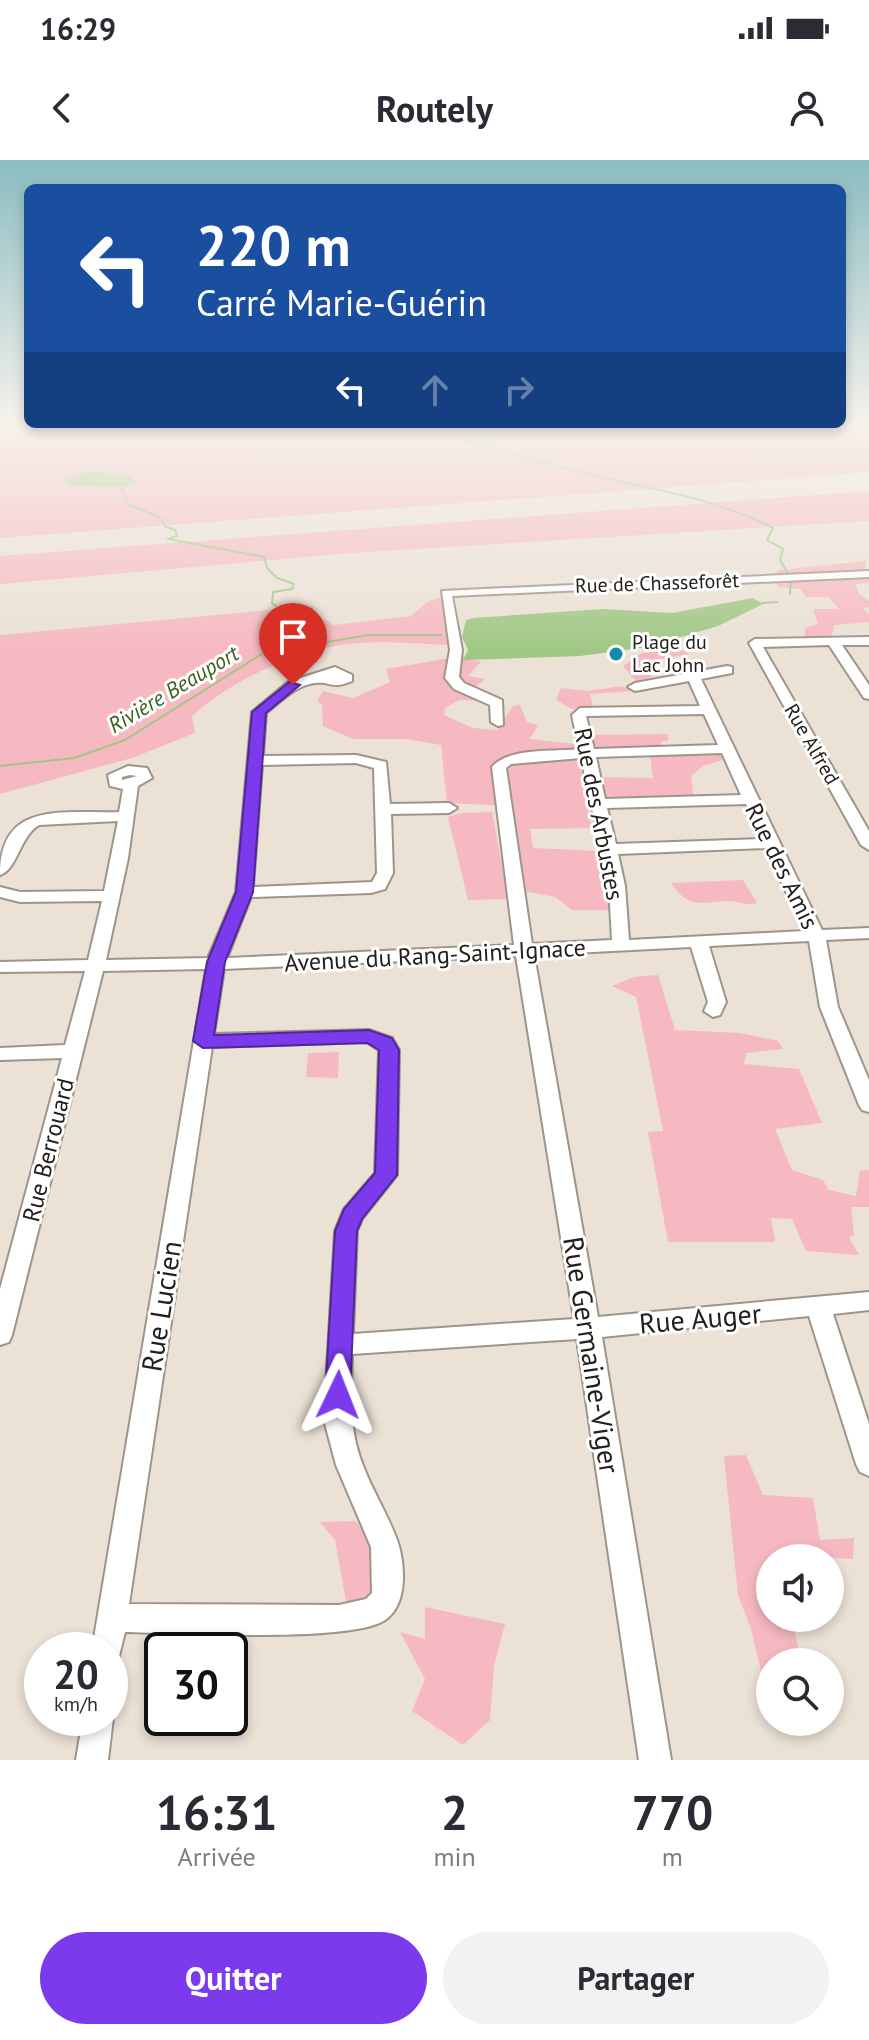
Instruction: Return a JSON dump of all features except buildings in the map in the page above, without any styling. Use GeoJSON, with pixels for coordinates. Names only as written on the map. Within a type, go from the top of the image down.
{"type":"FeatureCollection","features":[{"type":"Feature","properties":{"kind":"street","name":"Rue de Chasseforêt"},"geometry":{"type":"LineString","coordinates":[[498,722],[497,703],[459,686],[452,678],[456,650],[446,593],[869,574]]}},
{"type":"Feature","properties":{"kind":"street"},"geometry":{"type":"LineString","coordinates":[[833,642],[869,641]]}},
{"type":"Feature","properties":{"kind":"street"},"geometry":{"type":"LineString","coordinates":[[833,642],[869,695]]}},
{"type":"Feature","properties":{"kind":"street","name":"Rue Alfred"},"geometry":{"type":"LineString","coordinates":[[833,642],[755,643],[869,845]]}},
{"type":"Feature","properties":{"kind":"street"},"geometry":{"type":"LineString","coordinates":[[635,687],[727,670]]}},
{"type":"Feature","properties":{"kind":"street","name":"Rue Lucien"},"geometry":{"type":"LineString","coordinates":[[110,1632],[216,962],[244,892],[259,712],[293,685],[319,677]]}},
{"type":"Feature","properties":{"kind":"street","name":"Rue des Amis"},"geometry":{"type":"LineString","coordinates":[[694,678],[817,939],[829,1007],[869,1105]]}},
{"type":"Feature","properties":{"kind":"street","name":"Rue des Arbustes"},"geometry":{"type":"LineString","coordinates":[[621,946],[617,886],[581,712],[707,710]]}},
{"type":"Feature","properties":{"kind":"street"},"geometry":{"type":"LineString","coordinates":[[589,753],[727,749]]}},
{"type":"Feature","properties":{"kind":"street","name":"Rue Germaine-Viger"},"geometry":{"type":"LineString","coordinates":[[589,753],[507,760],[499,767],[514,893],[527,950],[655,1760]]}},
{"type":"Feature","properties":{"kind":"street"},"geometry":{"type":"LineString","coordinates":[[244,892],[379,885],[385,873],[382,771],[376,762],[356,759],[256,761]]}},
{"type":"Feature","properties":{"kind":"street","name":"Rue Berrouard"},"geometry":{"type":"LineString","coordinates":[[0,1335],[96,964],[131,785]]}},
{"type":"Feature","properties":{"kind":"street"},"geometry":{"type":"LineString","coordinates":[[599,804],[749,799]]}},
{"type":"Feature","properties":{"kind":"street"},"geometry":{"type":"LineString","coordinates":[[383,809],[449,808]]}},
{"type":"Feature","properties":{"kind":"street"},"geometry":{"type":"LineString","coordinates":[[0,870],[22,828],[35,820],[126,816]]}},
{"type":"Feature","properties":{"kind":"street"},"geometry":{"type":"LineString","coordinates":[[609,849],[771,843]]}},
{"type":"Feature","properties":{"kind":"street"},"geometry":{"type":"LineString","coordinates":[[0,892],[20,897],[111,896]]}},
{"type":"Feature","properties":{"kind":"street","name":"Avenue du Rang-Saint-Ignace"},"geometry":{"type":"LineString","coordinates":[[0,967],[699,944],[817,939],[869,933]]}},
{"type":"Feature","properties":{"kind":"street"},"geometry":{"type":"LineString","coordinates":[[699,944],[717,1002],[713,1011]]}},
{"type":"Feature","properties":{"kind":"street"},"geometry":{"type":"LineString","coordinates":[[112,1618],[339,1619],[374,1611],[385,1601],[388,1571],[385,1547],[349,1465],[337,1420],[346,1231],[352,1215],[386,1175],[389,1160],[389,1050],[385,1042],[369,1036],[203,1041]]}},
{"type":"Feature","properties":{"kind":"street"},"geometry":{"type":"LineString","coordinates":[[0,1054],[73,1051]]}},
{"type":"Feature","properties":{"kind":"street","name":"Rue Auger"},"geometry":{"type":"LineString","coordinates":[[340,1345],[588,1328],[869,1301]]}},
{"type":"Feature","properties":{"kind":"street"},"geometry":{"type":"LineString","coordinates":[[818,1306],[869,1464]]}},
{"type":"Feature","properties":{"kind":"street"},"geometry":{"type":"LineString","coordinates":[[92,1760],[95,1736]]}},
{"type":"Feature","properties":{"kind":"shaded area"},"geometry":{"type":"Polygon","coordinates":[[[0,502],[478,502],[0,538],[0,502]]]}},
{"type":"Feature","properties":{"kind":"shaded area"},"geometry":{"type":"Polygon","coordinates":[[[726,502],[869,502],[869,521],[351,553],[0,584],[0,556],[726,502]]]}},
{"type":"Feature","properties":{"kind":"shaded area"},"geometry":{"type":"Polygon","coordinates":[[[866,561],[865,569],[775,576],[778,570],[866,561]]]}},
{"type":"Feature","properties":{"kind":"shaded area"},"geometry":{"type":"Polygon","coordinates":[[[869,579],[869,583],[856,584],[858,593],[869,601],[869,607],[863,608],[869,614],[869,622],[834,625],[831,640],[805,637],[805,628],[818,624],[813,609],[839,609],[828,597],[806,597],[800,589],[779,587],[774,580],[869,579]]]}},
{"type":"Feature","properties":{"kind":"shaded area"},"geometry":{"type":"Polygon","coordinates":[[[443,596],[451,645],[363,643],[334,646],[297,657],[258,672],[206,704],[192,716],[195,733],[132,758],[0,794],[0,635],[313,606],[316,621],[326,620],[334,625],[411,616],[427,602],[443,596]]]}},
{"type":"Feature","properties":{"kind":"shaded area"},"geometry":{"type":"Polygon","coordinates":[[[753,598],[763,604],[718,626],[647,647],[580,656],[463,660],[468,650],[462,637],[466,620],[473,618],[603,609],[672,613],[753,598]]]}},
{"type":"Feature","properties":{"kind":"shaded area"},"geometry":{"type":"Polygon","coordinates":[[[677,648],[690,654],[660,659],[646,667],[652,677],[636,681],[623,666],[642,653],[677,648]]]}},
{"type":"Feature","properties":{"kind":"shaded area"},"geometry":{"type":"Polygon","coordinates":[[[461,656],[481,662],[468,676],[485,679],[474,688],[485,701],[459,700],[445,708],[444,715],[473,728],[497,730],[513,706],[520,705],[527,722],[538,725],[530,739],[576,744],[592,828],[530,829],[533,848],[597,851],[611,910],[572,910],[555,897],[519,890],[504,810],[493,805],[447,803],[441,745],[405,739],[353,739],[323,726],[322,705],[317,701],[323,691],[353,698],[390,682],[386,669],[461,656]]]}},
{"type":"Feature","properties":{"kind":"shaded area"},"geometry":{"type":"Polygon","coordinates":[[[622,686],[630,691],[590,694],[594,710],[572,709],[556,700],[561,688],[588,691],[622,686]]]}},
{"type":"Feature","properties":{"kind":"shaded area"},"geometry":{"type":"Polygon","coordinates":[[[667,734],[669,740],[660,742],[668,751],[591,753],[583,735],[667,734]]]}},
{"type":"Feature","properties":{"kind":"shaded area"},"geometry":{"type":"Polygon","coordinates":[[[718,754],[723,757],[722,760],[703,766],[691,776],[694,800],[600,805],[593,777],[653,778],[650,755],[718,754]]]}},
{"type":"Feature","properties":{"kind":"shaded area"},"geometry":{"type":"Polygon","coordinates":[[[492,812],[508,899],[468,900],[448,817],[461,813],[492,812]]]}},
{"type":"Feature","properties":{"kind":"shaded area"},"geometry":{"type":"Polygon","coordinates":[[[743,880],[757,903],[694,902],[679,893],[671,883],[743,880]]]}},
{"type":"Feature","properties":{"kind":"shaded area"},"geometry":{"type":"Polygon","coordinates":[[[658,975],[675,1030],[740,1033],[778,1041],[783,1049],[746,1053],[744,1064],[799,1069],[822,1123],[775,1129],[792,1170],[823,1180],[829,1190],[856,1196],[860,1171],[869,1170],[869,1207],[851,1207],[854,1235],[849,1238],[859,1255],[806,1251],[792,1219],[771,1218],[775,1242],[668,1242],[648,1132],[663,1131],[636,997],[612,986],[634,977],[658,975]]]}},
{"type":"Feature","properties":{"kind":"shaded area"},"geometry":{"type":"Polygon","coordinates":[[[339,1052],[338,1078],[306,1077],[308,1053],[339,1052]]]}},
{"type":"Feature","properties":{"kind":"shaded area"},"geometry":{"type":"Polygon","coordinates":[[[746,1455],[763,1495],[813,1498],[820,1540],[854,1538],[853,1559],[844,1559],[844,1544],[756,1544],[756,1632],[795,1632],[798,1648],[756,1650],[738,1595],[724,1456],[746,1455]]]}},
{"type":"Feature","properties":{"kind":"shaded area"},"geometry":{"type":"Polygon","coordinates":[[[355,1521],[372,1538],[382,1599],[346,1601],[335,1540],[320,1522],[355,1521]]]}},
{"type":"Feature","properties":{"kind":"shaded area"},"geometry":{"type":"Polygon","coordinates":[[[425,1607],[505,1624],[494,1666],[490,1720],[463,1745],[412,1711],[425,1679],[400,1632],[425,1639],[425,1607]]]}},
{"type":"Feature","properties":{"kind":"waterway","name":"Rivière Beauport"},"geometry":{"type":"LineString","coordinates":[[128,502],[158,516],[166,527],[175,530],[177,536],[168,539],[264,557],[267,567]]}},
{"type":"Feature","properties":{"kind":"waterway"},"geometry":{"type":"LineString","coordinates":[[707,502],[773,528],[767,540],[783,549],[780,560],[789,575]]}},
{"type":"Feature","properties":{"kind":"waterway","name":"Rivière Beauport"},"geometry":{"type":"LineString","coordinates":[[268,569],[277,578],[294,584],[292,589],[273,592],[272,603],[276,606]]}},
{"type":"Feature","properties":{"kind":"waterway"},"geometry":{"type":"LineString","coordinates":[[790,594],[791,579]]}},
{"type":"Feature","properties":{"kind":"waterway"},"geometry":{"type":"LineString","coordinates":[[762,603],[777,602]]}},
{"type":"Feature","properties":{"kind":"waterway","name":"Rivière Beauport"},"geometry":{"type":"LineString","coordinates":[[0,766],[74,758],[125,740],[265,652],[282,637],[283,624],[276,611]]}},
{"type":"Feature","properties":{"kind":"waterway"},"geometry":{"type":"LineString","coordinates":[[267,652],[369,635],[441,635]]}},
{"type":"Feature","properties":{"kind":"place","name":"Plage du Lac John"},"geometry":{"type":"Point","coordinates":[616,654]}},
{"type":"Feature","properties":{"kind":"route"},"geometry":{"type":"LineString","coordinates":[[293,685],[259,712],[244,892],[216,962],[203,1041],[369,1036],[385,1042],[389,1050],[389,1160],[386,1175],[359,1205],[346,1231],[338,1395]]}}]}
